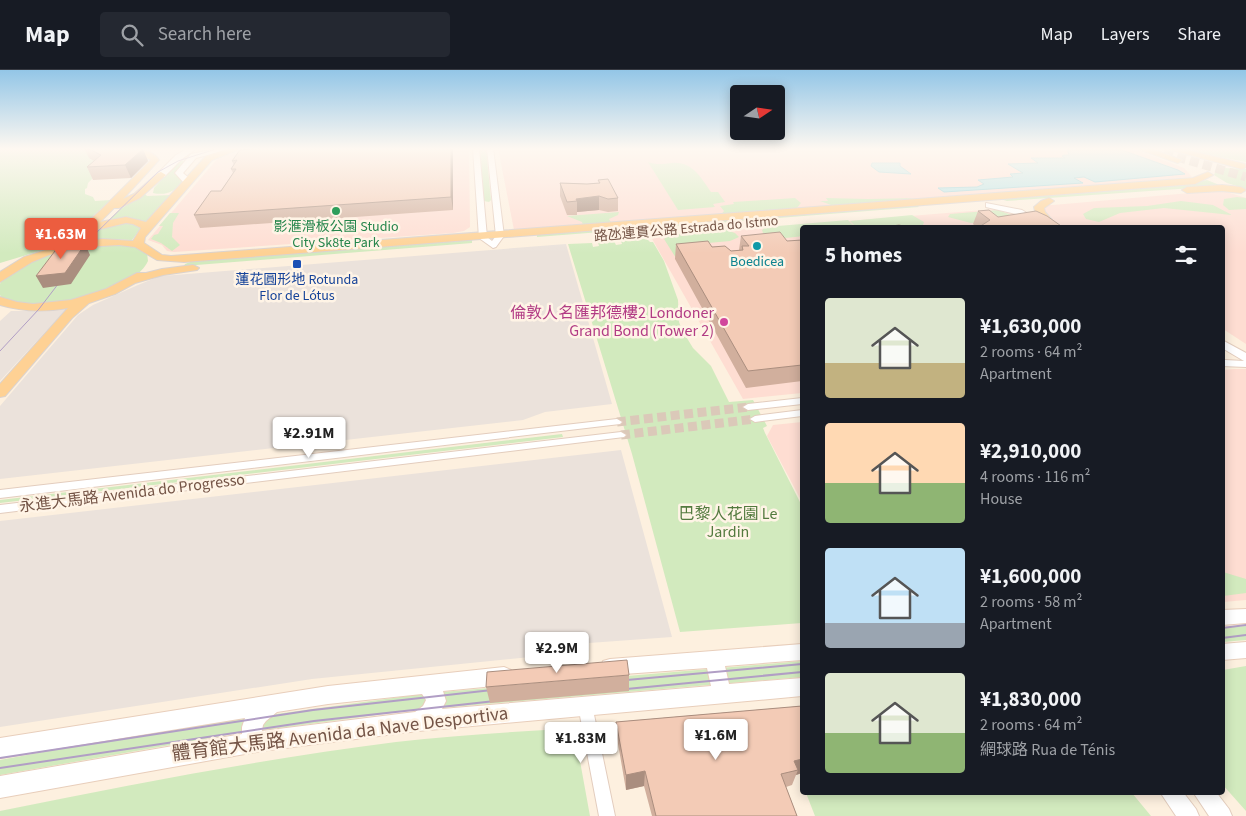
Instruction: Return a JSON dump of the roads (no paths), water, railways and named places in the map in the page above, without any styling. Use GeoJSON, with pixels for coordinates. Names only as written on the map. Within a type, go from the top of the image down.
{"type":"FeatureCollection","features":[{"type":"Feature","properties":{"kind":"main road"},"geometry":{"type":"LineString","coordinates":[[59,250],[73,242],[134,183]]}},
{"type":"Feature","properties":{"kind":"main road"},"geometry":{"type":"LineString","coordinates":[[105,212],[137,196],[152,183]]}},
{"type":"Feature","properties":{"kind":"main road"},"geometry":{"type":"LineString","coordinates":[[155,183],[149,194],[159,196],[185,185]]}},
{"type":"Feature","properties":{"kind":"main road","name":"路氹連貫公路 Estrada do Istmo"},"geometry":{"type":"LineString","coordinates":[[132,282],[170,270],[493,245],[537,236],[936,200],[1160,183]]}},
{"type":"Feature","properties":{"kind":"main road"},"geometry":{"type":"LineString","coordinates":[[1220,183],[1244,191]]}},
{"type":"Feature","properties":{"kind":"main road"},"geometry":{"type":"LineString","coordinates":[[138,244],[138,238],[185,185]]}},
{"type":"Feature","properties":{"kind":"main road","name":"路氹連貫公路 Estrada do Istmo"},"geometry":{"type":"LineString","coordinates":[[521,232],[537,236],[989,206],[1213,188],[1244,191]]}},
{"type":"Feature","properties":{"kind":"main road"},"geometry":{"type":"LineString","coordinates":[[956,199],[998,199],[1014,204]]}},
{"type":"Feature","properties":{"kind":"main road"},"geometry":{"type":"LineString","coordinates":[[936,200],[951,205],[989,206]]}},
{"type":"Feature","properties":{"kind":"main road"},"geometry":{"type":"LineString","coordinates":[[1047,224],[1039,208],[1044,203],[1050,201]]}},
{"type":"Feature","properties":{"kind":"main road"},"geometry":{"type":"LineString","coordinates":[[84,231],[126,221],[143,223],[146,227],[145,230]]}},
{"type":"Feature","properties":{"kind":"main road"},"geometry":{"type":"LineString","coordinates":[[0,270],[59,250],[104,242],[138,244],[161,258],[184,259],[482,236],[499,229],[521,232]]}},
{"type":"Feature","properties":{"kind":"main road"},"geometry":{"type":"LineString","coordinates":[[2,307],[42,307],[88,299],[132,282],[150,266],[153,259],[152,253]]}},
{"type":"Feature","properties":{"kind":"main road"},"geometry":{"type":"LineString","coordinates":[[0,278],[23,263]]}},
{"type":"Feature","properties":{"kind":"main road"},"geometry":{"type":"LineString","coordinates":[[0,393],[67,315],[88,299]]}},
{"type":"Feature","properties":{"kind":"main road"},"geometry":{"type":"LineString","coordinates":[[1225,618],[1246,616]]}},
{"type":"Feature","properties":{"kind":"main road"},"geometry":{"type":"LineString","coordinates":[[1225,652],[1246,650]]}},
{"type":"Feature","properties":{"kind":"main road"},"geometry":{"type":"LineString","coordinates":[[588,668],[800,652]]}},
{"type":"Feature","properties":{"kind":"main road"},"geometry":{"type":"LineString","coordinates":[[714,659],[722,694]]}},
{"type":"Feature","properties":{"kind":"main road","name":"體育館大馬路 Avenida da Nave Desportiva"},"geometry":{"type":"LineString","coordinates":[[0,748],[275,703],[422,684],[520,674]]}},
{"type":"Feature","properties":{"kind":"main road"},"geometry":{"type":"LineString","coordinates":[[418,721],[430,713],[436,700],[432,690],[422,684]]}},
{"type":"Feature","properties":{"kind":"main road","name":"體育館大馬路 Avenida da Nave Desportiva"},"geometry":{"type":"LineString","coordinates":[[0,787],[262,741],[418,721],[585,705],[800,688]]}},
{"type":"Feature","properties":{"kind":"main road"},"geometry":{"type":"LineString","coordinates":[[262,741],[253,737],[250,729],[254,718],[275,703]]}},
{"type":"Feature","properties":{"kind":"street"},"geometry":{"type":"LineString","coordinates":[[479,183],[482,236],[484,240],[493,245],[497,241],[499,229],[494,183]]}},
{"type":"Feature","properties":{"kind":"street"},"geometry":{"type":"LineString","coordinates":[[480,203],[489,204],[496,202]]}},
{"type":"Feature","properties":{"kind":"street"},"geometry":{"type":"LineString","coordinates":[[1014,204],[1033,211],[1047,224]]}},
{"type":"Feature","properties":{"kind":"street"},"geometry":{"type":"LineString","coordinates":[[989,206],[1019,212],[1047,224]]}},
{"type":"Feature","properties":{"kind":"street"},"geometry":{"type":"LineString","coordinates":[[1225,335],[1246,348]]}},
{"type":"Feature","properties":{"kind":"street"},"geometry":{"type":"LineString","coordinates":[[1225,340],[1246,353]]}},
{"type":"Feature","properties":{"kind":"street"},"geometry":{"type":"LineString","coordinates":[[1225,345],[1246,359]]}},
{"type":"Feature","properties":{"kind":"street"},"geometry":{"type":"LineString","coordinates":[[1225,358],[1234,350]]}},
{"type":"Feature","properties":{"kind":"street"},"geometry":{"type":"LineString","coordinates":[[1225,359],[1246,359]]}},
{"type":"Feature","properties":{"kind":"street"},"geometry":{"type":"LineString","coordinates":[[1225,359],[1246,364]]}},
{"type":"Feature","properties":{"kind":"street"},"geometry":{"type":"LineString","coordinates":[[748,407],[800,400]]}},
{"type":"Feature","properties":{"kind":"street"},"geometry":{"type":"LineString","coordinates":[[755,419],[800,413]]}},
{"type":"Feature","properties":{"kind":"street","name":"永進大馬路 Avenida do Progresso"},"geometry":{"type":"LineString","coordinates":[[0,494],[617,422]]}},
{"type":"Feature","properties":{"kind":"street","name":"永進大馬路 Avenida do Progresso"},"geometry":{"type":"LineString","coordinates":[[0,509],[621,435]]}},
{"type":"Feature","properties":{"kind":"street"},"geometry":{"type":"LineString","coordinates":[[585,705],[607,816]]}},
{"type":"Feature","properties":{"kind":"street"},"geometry":{"type":"LineString","coordinates":[[1172,795],[1189,816]]}},
{"type":"Feature","properties":{"kind":"street"},"geometry":{"type":"LineString","coordinates":[[1205,795],[1222,816]]}},
{"type":"Feature","properties":{"kind":"water"},"geometry":{"type":"Polygon","coordinates":[[[982,183],[1083,183],[944,192],[938,188],[977,187],[984,184],[982,183]]]}},
{"type":"Feature","properties":{"kind":"tunnel"},"geometry":{"type":"LineString","coordinates":[[617,422],[748,407]]}},
{"type":"Feature","properties":{"kind":"tunnel"},"geometry":{"type":"LineString","coordinates":[[621,435],[755,419]]}},
{"type":"Feature","properties":{"kind":"tram line"},"geometry":{"type":"LineString","coordinates":[[78,256],[90,239],[147,183]]}},
{"type":"Feature","properties":{"kind":"tram line"},"geometry":{"type":"LineString","coordinates":[[0,351],[39,309],[65,275]]}},
{"type":"Feature","properties":{"kind":"tram line"},"geometry":{"type":"LineString","coordinates":[[1225,628],[1246,625]]}},
{"type":"Feature","properties":{"kind":"tram line"},"geometry":{"type":"LineString","coordinates":[[1225,638],[1246,635]]}},
{"type":"Feature","properties":{"kind":"tram line"},"geometry":{"type":"LineString","coordinates":[[616,681],[800,664]]}},
{"type":"Feature","properties":{"kind":"tram line"},"geometry":{"type":"LineString","coordinates":[[616,690],[800,672]]}},
{"type":"Feature","properties":{"kind":"tram line"},"geometry":{"type":"LineString","coordinates":[[0,758],[313,710],[501,689]]}},
{"type":"Feature","properties":{"kind":"tram line"},"geometry":{"type":"LineString","coordinates":[[0,768],[314,721],[504,700]]}},
{"type":"Feature","properties":{"kind":"place","name":"影滙滑板公園 Studio City Sk8te Park"},"geometry":{"type":"Point","coordinates":[336,211]}},
{"type":"Feature","properties":{"kind":"place","name":"Boedicea"},"geometry":{"type":"Point","coordinates":[757,246]}},
{"type":"Feature","properties":{"kind":"place","name":"蓮花圓形地 Rotunda Flor de Lótus"},"geometry":{"type":"Point","coordinates":[297,264]}},
{"type":"Feature","properties":{"kind":"place","name":"倫敦人名匯邦德樓2 Londoner Grand Bond (Tower 2)"},"geometry":{"type":"Point","coordinates":[724,322]}},
{"type":"Feature","properties":{"kind":"park label","name":"巴黎人花園 Le Jardin"},"geometry":{"type":"Point","coordinates":[728,523]}}]}
